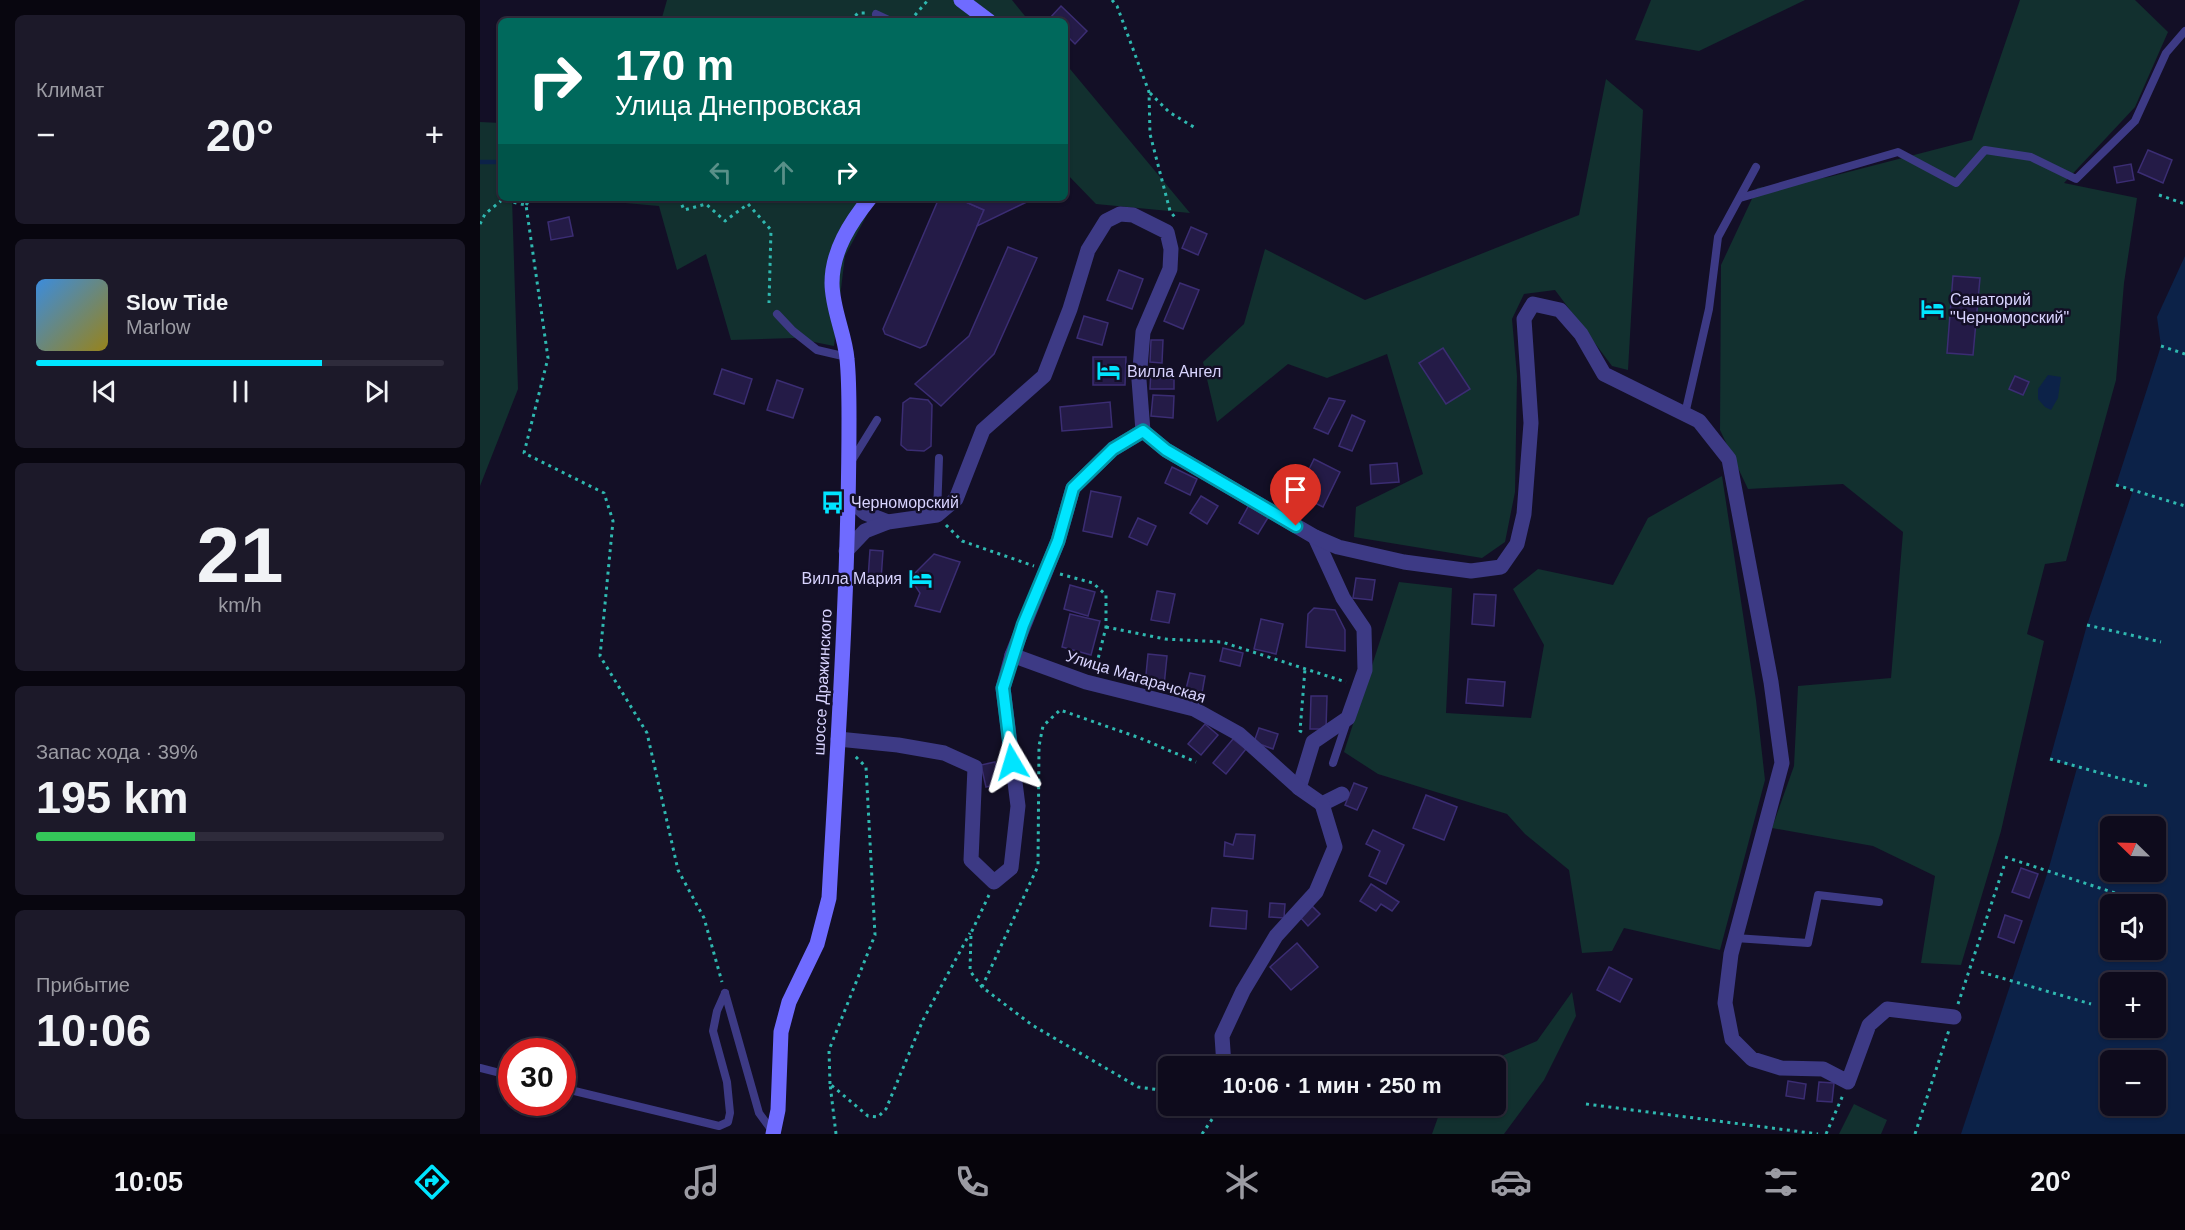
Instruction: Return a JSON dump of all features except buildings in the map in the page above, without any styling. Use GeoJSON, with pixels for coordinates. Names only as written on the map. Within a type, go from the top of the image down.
{"type":"FeatureCollection","features":[{"type":"Feature","properties":{"kind":"main road"},"geometry":{"type":"LineString","coordinates":[[961,0],[985,18]]}},
{"type":"Feature","properties":{"kind":"main road","name":"шоссе Дражинского"},"geometry":{"type":"LineString","coordinates":[[773,1133],[778,1110],[781,1032],[789,1002],[817,944],[829,898],[848,498],[847,357],[839,329],[832,284],[836,256],[851,222],[868,201]]}},
{"type":"Feature","properties":{"kind":"street"},"geometry":{"type":"LineString","coordinates":[[846,551],[865,531],[888,522],[937,515],[956,499],[983,430],[1044,376],[1070,309],[1088,250],[1106,221],[1120,214],[1133,215],[1167,232],[1171,249],[1170,269],[1143,332],[1139,380],[1143,431],[1166,450],[1315,537],[1338,547],[1404,562],[1471,571],[1501,567],[1517,544],[1524,514],[1531,423],[1524,319],[1533,304],[1560,310],[1581,334],[1604,374],[1699,421],[1729,459],[1771,682],[1782,763],[1731,954],[1725,1003],[1732,1039],[1752,1059],[1781,1068],[1823,1069],[1848,1083],[1869,1024],[1887,1009],[1954,1017]]}},
{"type":"Feature","properties":{"kind":"street"},"geometry":{"type":"LineString","coordinates":[[838,739],[898,745],[944,753],[975,767],[971,860],[994,882],[1011,868],[1018,806],[1003,688],[1012,655],[1058,541],[1073,488],[1113,449],[1143,431]]}},
{"type":"Feature","properties":{"kind":"street"},"geometry":{"type":"LineString","coordinates":[[848,498],[865,513],[888,522]]}},
{"type":"Feature","properties":{"kind":"street"},"geometry":{"type":"LineString","coordinates":[[1299,788],[1313,742],[1348,718],[1365,670],[1364,629],[1343,598],[1315,537]]}},
{"type":"Feature","properties":{"kind":"street","name":"Улица Магарачская"},"geometry":{"type":"LineString","coordinates":[[1012,655],[1086,682],[1194,709],[1239,734],[1299,788],[1322,804]]}},
{"type":"Feature","properties":{"kind":"street"},"geometry":{"type":"LineString","coordinates":[[1223,1056],[1222,1036],[1242,990],[1276,936],[1316,892],[1335,847],[1322,804],[1342,794]]}},
{"type":"Feature","properties":{"kind":"lane"},"geometry":{"type":"LineString","coordinates":[[876,14],[885,18]]}},
{"type":"Feature","properties":{"kind":"lane"},"geometry":{"type":"LineString","coordinates":[[1740,198],[1898,152],[1956,183],[1985,150],[2031,157],[2076,179],[2135,121],[2166,53],[2185,31]]}},
{"type":"Feature","properties":{"kind":"lane"},"geometry":{"type":"LineString","coordinates":[[1685,414],[1709,309],[1718,237],[1756,167]]}},
{"type":"Feature","properties":{"kind":"lane"},"geometry":{"type":"LineString","coordinates":[[777,314],[793,331],[817,350],[847,357]]}},
{"type":"Feature","properties":{"kind":"lane"},"geometry":{"type":"LineString","coordinates":[[848,466],[877,420]]}},
{"type":"Feature","properties":{"kind":"lane"},"geometry":{"type":"LineString","coordinates":[[937,515],[939,458]]}},
{"type":"Feature","properties":{"kind":"lane"},"geometry":{"type":"LineString","coordinates":[[1333,762],[1348,718]]}},
{"type":"Feature","properties":{"kind":"lane"},"geometry":{"type":"LineString","coordinates":[[1735,938],[1808,943],[1818,895],[1879,902]]}},
{"type":"Feature","properties":{"kind":"lane"},"geometry":{"type":"LineString","coordinates":[[576,1091],[718,1126],[728,1122],[730,1113],[727,1082],[713,1031],[717,1011],[725,993]]}},
{"type":"Feature","properties":{"kind":"lane"},"geometry":{"type":"LineString","coordinates":[[725,993],[759,1113],[773,1133]]}},
{"type":"Feature","properties":{"kind":"lane"},"geometry":{"type":"LineString","coordinates":[[480,1068],[498,1072]]}},
{"type":"Feature","properties":{"kind":"path"},"geometry":{"type":"LineString","coordinates":[[913,18],[928,0]]}},
{"type":"Feature","properties":{"kind":"path"},"geometry":{"type":"LineString","coordinates":[[1112,0],[1117,6],[1149,92],[1150,134],[1170,211],[1180,224],[1167,232]]}},
{"type":"Feature","properties":{"kind":"path"},"geometry":{"type":"LineString","coordinates":[[853,18],[858,13],[876,14]]}},
{"type":"Feature","properties":{"kind":"path"},"geometry":{"type":"LineString","coordinates":[[1149,92],[1169,112],[1197,129]]}},
{"type":"Feature","properties":{"kind":"path"},"geometry":{"type":"LineString","coordinates":[[2159,195],[2185,204]]}},
{"type":"Feature","properties":{"kind":"path"},"geometry":{"type":"LineString","coordinates":[[480,224],[485,214],[501,201]]}},
{"type":"Feature","properties":{"kind":"path"},"geometry":{"type":"LineString","coordinates":[[507,201],[525,205]]}},
{"type":"Feature","properties":{"kind":"path"},"geometry":{"type":"LineString","coordinates":[[528,201],[525,205],[548,358],[524,453],[604,493],[613,521],[600,656],[647,732],[678,870],[704,918],[725,993]]}},
{"type":"Feature","properties":{"kind":"path"},"geometry":{"type":"LineString","coordinates":[[680,201],[684,210],[706,204],[725,221],[748,204],[748,201]]}},
{"type":"Feature","properties":{"kind":"path"},"geometry":{"type":"LineString","coordinates":[[748,204],[771,230],[769,303]]}},
{"type":"Feature","properties":{"kind":"path"},"geometry":{"type":"LineString","coordinates":[[2161,346],[2185,354]]}},
{"type":"Feature","properties":{"kind":"path"},"geometry":{"type":"LineString","coordinates":[[2116,485],[2185,506]]}},
{"type":"Feature","properties":{"kind":"path"},"geometry":{"type":"LineString","coordinates":[[937,515],[962,541],[1046,570],[1093,583],[1106,595],[1107,627],[1097,663]]}},
{"type":"Feature","properties":{"kind":"path"},"geometry":{"type":"LineString","coordinates":[[2087,625],[2161,642]]}},
{"type":"Feature","properties":{"kind":"path"},"geometry":{"type":"LineString","coordinates":[[1107,627],[1165,639],[1222,642],[1359,686]]}},
{"type":"Feature","properties":{"kind":"path"},"geometry":{"type":"LineString","coordinates":[[1305,669],[1300,730],[1313,742]]}},
{"type":"Feature","properties":{"kind":"path"},"geometry":{"type":"LineString","coordinates":[[982,987],[1038,866],[1040,746],[1043,726],[1060,710],[1140,738],[1196,762]]}},
{"type":"Feature","properties":{"kind":"path"},"geometry":{"type":"LineString","coordinates":[[836,1134],[830,1084],[829,1050],[875,934],[867,767],[838,739]]}},
{"type":"Feature","properties":{"kind":"path"},"geometry":{"type":"LineString","coordinates":[[2049,759],[2151,787]]}},
{"type":"Feature","properties":{"kind":"path"},"geometry":{"type":"LineString","coordinates":[[2005,857],[2118,894]]}},
{"type":"Feature","properties":{"kind":"path"},"geometry":{"type":"LineString","coordinates":[[1915,1134],[2004,866]]}},
{"type":"Feature","properties":{"kind":"path"},"geometry":{"type":"LineString","coordinates":[[830,1084],[868,1116],[878,1117],[886,1109],[923,1020],[971,933],[994,882]]}},
{"type":"Feature","properties":{"kind":"path"},"geometry":{"type":"LineString","coordinates":[[971,933],[970,971],[982,987],[1032,1025],[1138,1087],[1158,1090]]}},
{"type":"Feature","properties":{"kind":"path"},"geometry":{"type":"LineString","coordinates":[[1982,972],[2091,1005]]}},
{"type":"Feature","properties":{"kind":"path"},"geometry":{"type":"LineString","coordinates":[[1826,1134],[1848,1083]]}},
{"type":"Feature","properties":{"kind":"path"},"geometry":{"type":"LineString","coordinates":[[1586,1104],[1818,1134]]}},
{"type":"Feature","properties":{"kind":"path"},"geometry":{"type":"LineString","coordinates":[[1202,1134],[1214,1116]]}},
{"type":"Feature","properties":{"kind":"green space"},"geometry":{"type":"Polygon","coordinates":[[[667,0],[1012,0],[1027,18],[662,18],[667,0]]]}},
{"type":"Feature","properties":{"kind":"green space"},"geometry":{"type":"Polygon","coordinates":[[[1651,0],[1805,0],[1699,51],[1635,40],[1651,0]]]}},
{"type":"Feature","properties":{"kind":"green space"},"geometry":{"type":"Polygon","coordinates":[[[2020,0],[2135,0],[2168,32],[2135,107],[2064,183],[2137,198],[2124,283],[2116,380],[2066,561],[2045,564],[2027,634],[2044,641],[2001,831],[1961,965],[1921,963],[1935,876],[1873,846],[1772,828],[1794,766],[1798,686],[1891,678],[1903,532],[1843,484],[1748,489],[1720,430],[1721,265],[1757,188],[1829,177],[1972,140],[2020,0]]]}},
{"type":"Feature","properties":{"kind":"green space"},"geometry":{"type":"Polygon","coordinates":[[[1068,67],[1190,213],[1096,204],[1068,175],[1068,67]]]}},
{"type":"Feature","properties":{"kind":"green space"},"geometry":{"type":"Polygon","coordinates":[[[1606,79],[1643,110],[1628,370],[1612,366],[1555,290],[1524,294],[1512,319],[1517,376],[1515,492],[1505,542],[1482,558],[1354,537],[1356,507],[1423,474],[1387,354],[1327,378],[1288,364],[1217,422],[1203,362],[1244,324],[1265,249],[1365,300],[1579,215],[1606,79]]]}},
{"type":"Feature","properties":{"kind":"green space"},"geometry":{"type":"Polygon","coordinates":[[[480,122],[498,123],[498,201],[512,201],[518,389],[480,486],[480,122]]]}},
{"type":"Feature","properties":{"kind":"green space"},"geometry":{"type":"Polygon","coordinates":[[[603,201],[874,201],[845,256],[834,346],[794,338],[731,340],[706,254],[677,270],[659,206],[603,201]]]}},
{"type":"Feature","properties":{"kind":"green space"},"geometry":{"type":"Polygon","coordinates":[[[1722,476],[1756,700],[1765,780],[1720,950],[1624,928],[1612,951],[1582,953],[1569,870],[1525,834],[1507,814],[1378,774],[1344,752],[1399,582],[1452,588],[1446,713],[1531,718],[1544,645],[1513,589],[1538,569],[1613,585],[1648,518],[1722,476]]]}},
{"type":"Feature","properties":{"kind":"green space"},"geometry":{"type":"Polygon","coordinates":[[[1572,992],[1576,1016],[1544,1080],[1504,1134],[1432,1134],[1438,1116],[1506,1116],[1506,1056],[1502,1056],[1537,1041],[1572,992]]]}},
{"type":"Feature","properties":{"kind":"green space"},"geometry":{"type":"Polygon","coordinates":[[[1854,1104],[1887,1120],[1881,1134],[1839,1134],[1854,1104]]]}},
{"type":"Feature","properties":{"kind":"water"},"geometry":{"type":"Polygon","coordinates":[[[2185,256],[2185,1134],[1961,1134],[2048,871],[2077,768],[2050,759],[2087,625],[2133,490],[2116,485],[2161,346],[2157,317],[2185,256]]]}},
{"type":"Feature","properties":{"kind":"water"},"geometry":{"type":"Polygon","coordinates":[[[2048,375],[2061,377],[2058,398],[2051,410],[2038,399],[2038,389],[2048,375]]]}},
{"type":"Feature","properties":{"kind":"waterway"},"geometry":{"type":"LineString","coordinates":[[480,162],[498,162]]}},
{"type":"Feature","properties":{"kind":"place","name":"Санаторий \"Черноморский\""},"geometry":{"type":"Point","coordinates":[1932,308]}},
{"type":"Feature","properties":{"kind":"place","name":"Вилла Ангел"},"geometry":{"type":"Point","coordinates":[1109,371]}},
{"type":"Feature","properties":{"kind":"place","name":"Черноморский"},"geometry":{"type":"Point","coordinates":[833,502]}},
{"type":"Feature","properties":{"kind":"place","name":"Вилла Мария"},"geometry":{"type":"Point","coordinates":[920,578]}},
{"type":"Feature","properties":{"kind":"route"},"geometry":{"type":"LineString","coordinates":[[1012,762],[1003,688],[1012,655],[1058,541],[1073,488],[1113,449],[1143,431],[1166,450],[1296,526]]}}]}
